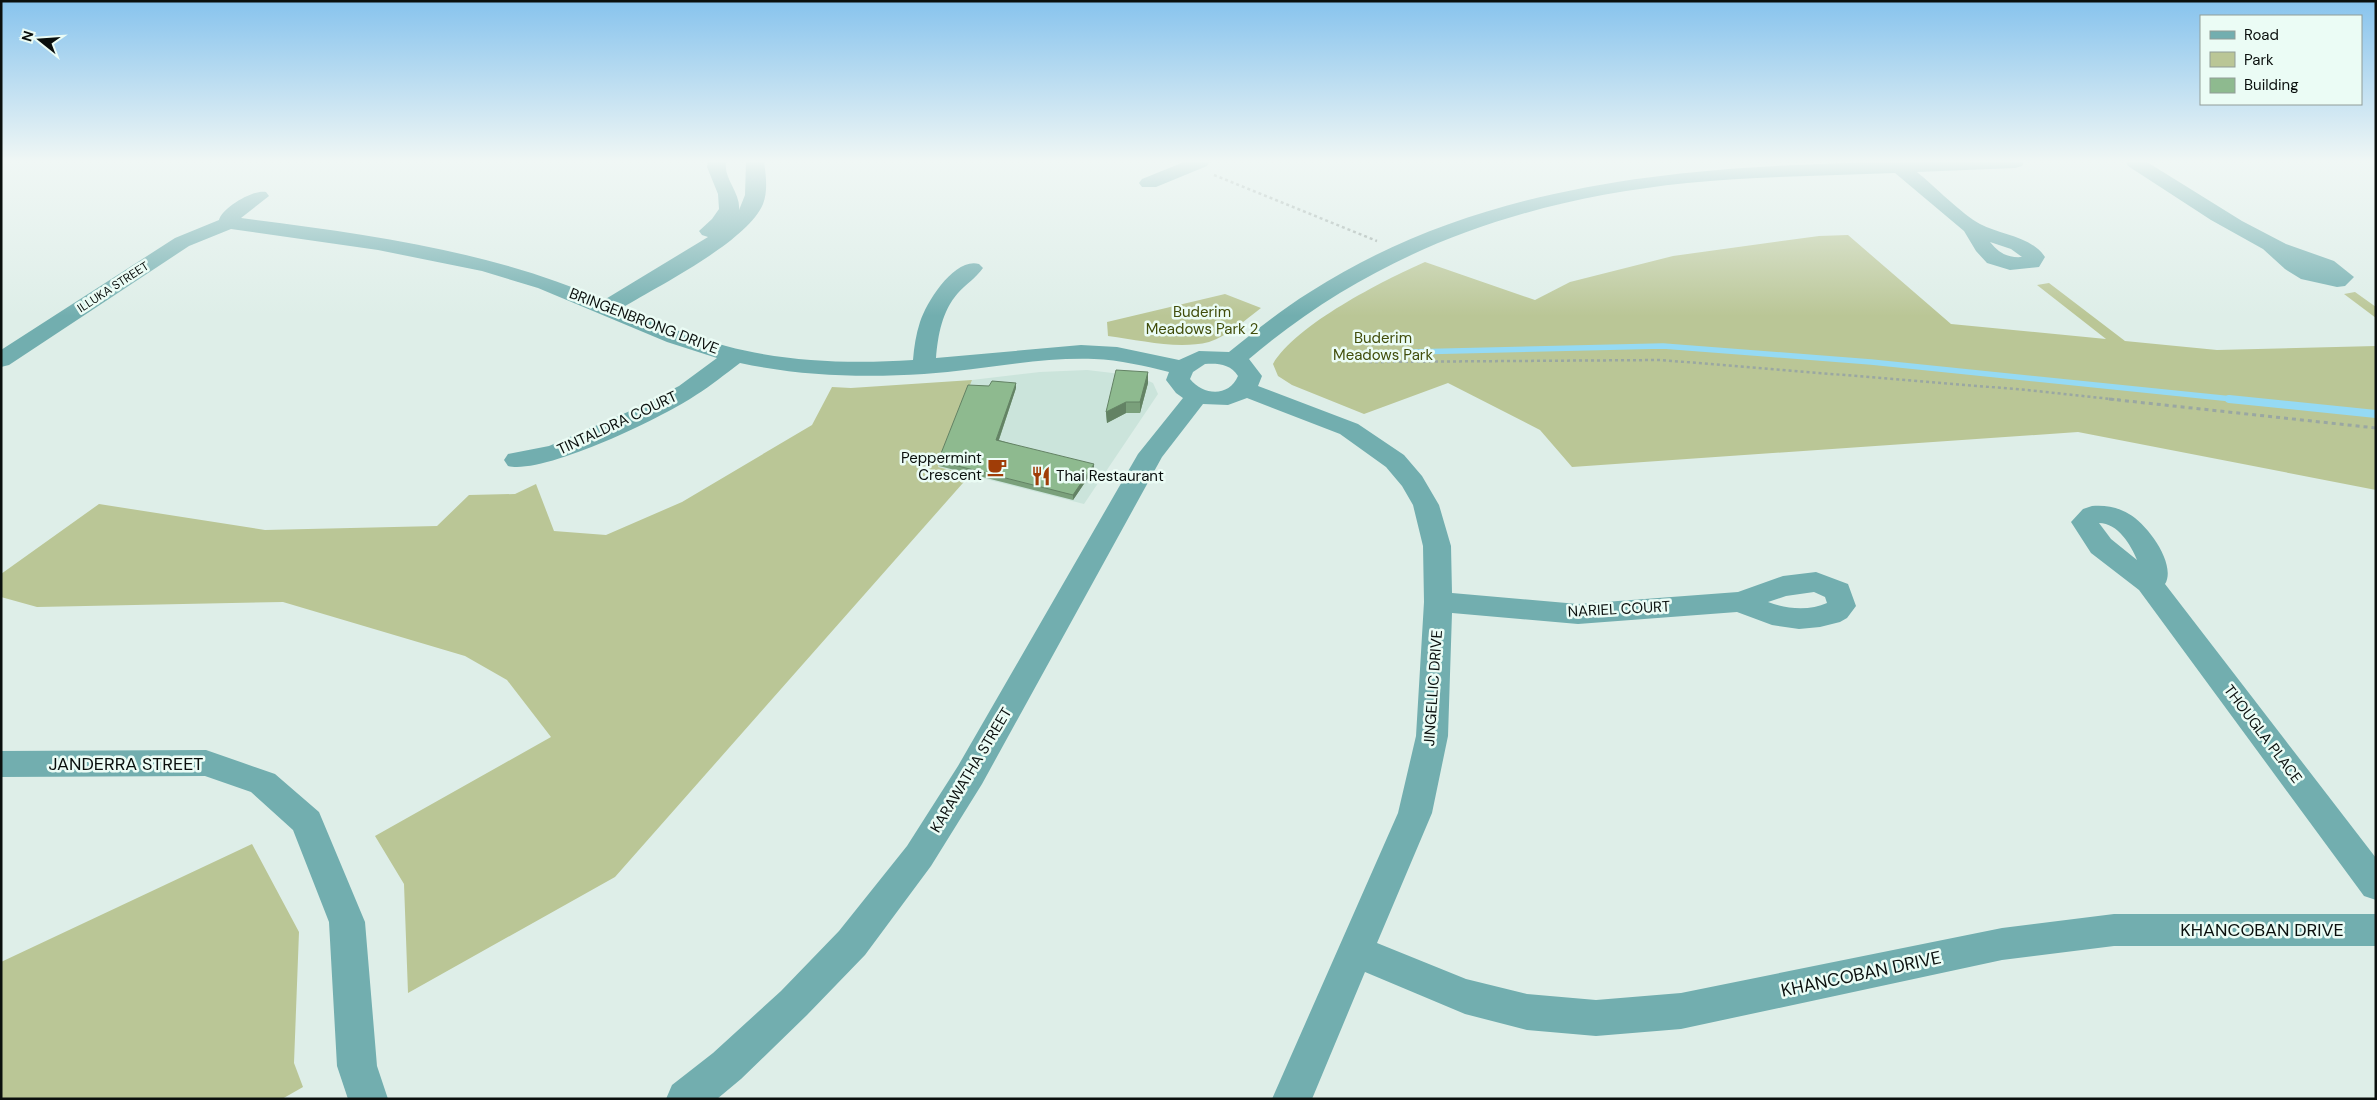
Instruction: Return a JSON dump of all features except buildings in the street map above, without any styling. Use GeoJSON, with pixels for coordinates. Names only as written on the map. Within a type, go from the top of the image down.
{"type":"FeatureCollection","features":[{"type":"Feature","properties":{"kind":"street"},"geometry":{"type":"LineString","coordinates":[[230,223],[229,218],[234,213]]}},
{"type":"Feature","properties":{"kind":"street"},"geometry":{"type":"LineString","coordinates":[[597,304],[724,220],[728,213]]}},
{"type":"Feature","properties":{"kind":"street"},"geometry":{"type":"LineString","coordinates":[[597,304],[718,239],[741,222],[746,213]]}},
{"type":"Feature","properties":{"kind":"street"},"geometry":{"type":"LineString","coordinates":[[1234,360],[1266,331],[1313,297],[1370,264],[1429,239],[1504,213]]}},
{"type":"Feature","properties":{"kind":"street"},"geometry":{"type":"LineString","coordinates":[[1955,213],[1972,228]]}},
{"type":"Feature","properties":{"kind":"street"},"geometry":{"type":"LineString","coordinates":[[2215,213],[2271,244]]}},
{"type":"Feature","properties":{"kind":"street","name":"BRINGENBRONG DRIVE"},"geometry":{"type":"LineString","coordinates":[[230,223],[441,255],[479,263],[597,304],[696,344],[736,355],[785,364],[831,368],[924,367],[1055,353],[1096,352],[1140,357],[1182,368]]}},
{"type":"Feature","properties":{"kind":"street","name":"ILLUKA STREET"},"geometry":{"type":"LineString","coordinates":[[1,360],[182,242],[203,232],[230,223]]}},
{"type":"Feature","properties":{"kind":"street"},"geometry":{"type":"LineString","coordinates":[[924,367],[928,325],[935,309],[946,291],[972,268]]}},
{"type":"Feature","properties":{"kind":"street","name":"TINTALDRA COURT"},"geometry":{"type":"LineString","coordinates":[[517,460],[555,453],[639,416],[687,390],[736,355]]}},
{"type":"Feature","properties":{"kind":"street"},"geometry":{"type":"LineString","coordinates":[[1217,357],[1234,360],[1247,370],[1250,376],[1244,389],[1229,397],[1218,399],[1197,396],[1188,392],[1178,380],[1182,368],[1199,358],[1217,357]]}},
{"type":"Feature","properties":{"kind":"street","name":"JINGELLIC DRIVE"},"geometry":{"type":"LineString","coordinates":[[1244,389],[1349,429],[1395,461],[1413,482],[1426,505],[1437,546],[1438,602],[1432,736],[1415,814],[1292,1099]]}},
{"type":"Feature","properties":{"kind":"street","name":"KARAWATHA STREET"},"geometry":{"type":"LineString","coordinates":[[686,1099],[727,1066],[794,1003],[833,963],[852,942],[919,856],[970,775],[1151,454],[1197,396]]}},
{"type":"Feature","properties":{"kind":"street","name":"THOUGLA PLACE"},"geometry":{"type":"LineString","coordinates":[[2149,583],[2376,885]]}},
{"type":"Feature","properties":{"kind":"street","name":"NARIEL COURT"},"geometry":{"type":"LineString","coordinates":[[1438,602],[1578,614],[1740,602]]}},
{"type":"Feature","properties":{"kind":"street","name":"JANDERRA STREET"},"geometry":{"type":"LineString","coordinates":[[1,764],[206,763],[263,783],[307,822],[347,922],[357,1066],[368,1099]]}},
{"type":"Feature","properties":{"kind":"street","name":"KHANCOBAN DRIVE"},"geometry":{"type":"LineString","coordinates":[[1357,952],[1465,996],[1527,1012],[1596,1018],[1682,1011],[2002,944],[2114,930],[2376,930]]}},
{"type":"Feature","properties":{"kind":"path"},"geometry":{"type":"LineString","coordinates":[[1312,213],[1385,244]]}},
{"type":"Feature","properties":{"kind":"path"},"geometry":{"type":"LineString","coordinates":[[1369,362],[1661,360],[2027,390],[2376,428]]}},
{"type":"Feature","properties":{"kind":"shaded area"},"geometry":{"type":"Polygon","coordinates":[[[1087,370],[1138,376],[1153,383],[1158,394],[1084,504],[938,467],[972,380],[1040,372],[1087,370]]]}},
{"type":"Feature","properties":{"kind":"green space","name":"Buderim Meadows Park"},"geometry":{"type":"Polygon","coordinates":[[[1848,235],[1951,324],[2106,339],[2037,285],[2049,283],[2125,341],[2217,350],[2376,346],[2376,490],[2078,432],[1572,467],[1540,430],[1448,383],[1364,414],[1292,385],[1278,376],[1273,364],[1284,349],[1320,319],[1387,280],[1425,262],[1535,300],[1570,282],[1673,256],[1819,236],[1848,235]]]}},
{"type":"Feature","properties":{"kind":"green space"},"geometry":{"type":"Polygon","coordinates":[[[2355,292],[2376,307],[2376,318],[2344,294],[2355,292]]]}},
{"type":"Feature","properties":{"kind":"green space","name":"Buderim Meadows Park 2"},"geometry":{"type":"Polygon","coordinates":[[[1225,294],[1261,308],[1230,332],[1209,342],[1172,345],[1108,336],[1107,322],[1225,294]]]}},
{"type":"Feature","properties":{"kind":"green space"},"geometry":{"type":"Polygon","coordinates":[[[972,380],[938,467],[970,475],[615,877],[408,993],[404,884],[375,836],[551,737],[507,680],[465,656],[283,602],[37,607],[1,597],[1,574],[99,504],[265,530],[437,526],[469,495],[515,494],[536,484],[554,531],[606,535],[682,502],[812,425],[832,387],[851,388],[972,380]]]}},
{"type":"Feature","properties":{"kind":"green space"},"geometry":{"type":"Polygon","coordinates":[[[252,844],[299,932],[294,1063],[303,1087],[282,1099],[1,1099],[1,962],[252,844]]]}},
{"type":"Feature","properties":{"kind":"waterway"},"geometry":{"type":"LineString","coordinates":[[1410,352],[1663,346],[1871,362],[2242,400]]}},
{"type":"Feature","properties":{"kind":"waterway"},"geometry":{"type":"LineString","coordinates":[[2229,399],[2376,414]]}},
{"type":"Feature","properties":{"kind":"place","name":"Peppermint Crescent"},"geometry":{"type":"Point","coordinates":[997,467]}},
{"type":"Feature","properties":{"kind":"place","name":"Thai Restaurant"},"geometry":{"type":"Point","coordinates":[1041,476]}}]}
